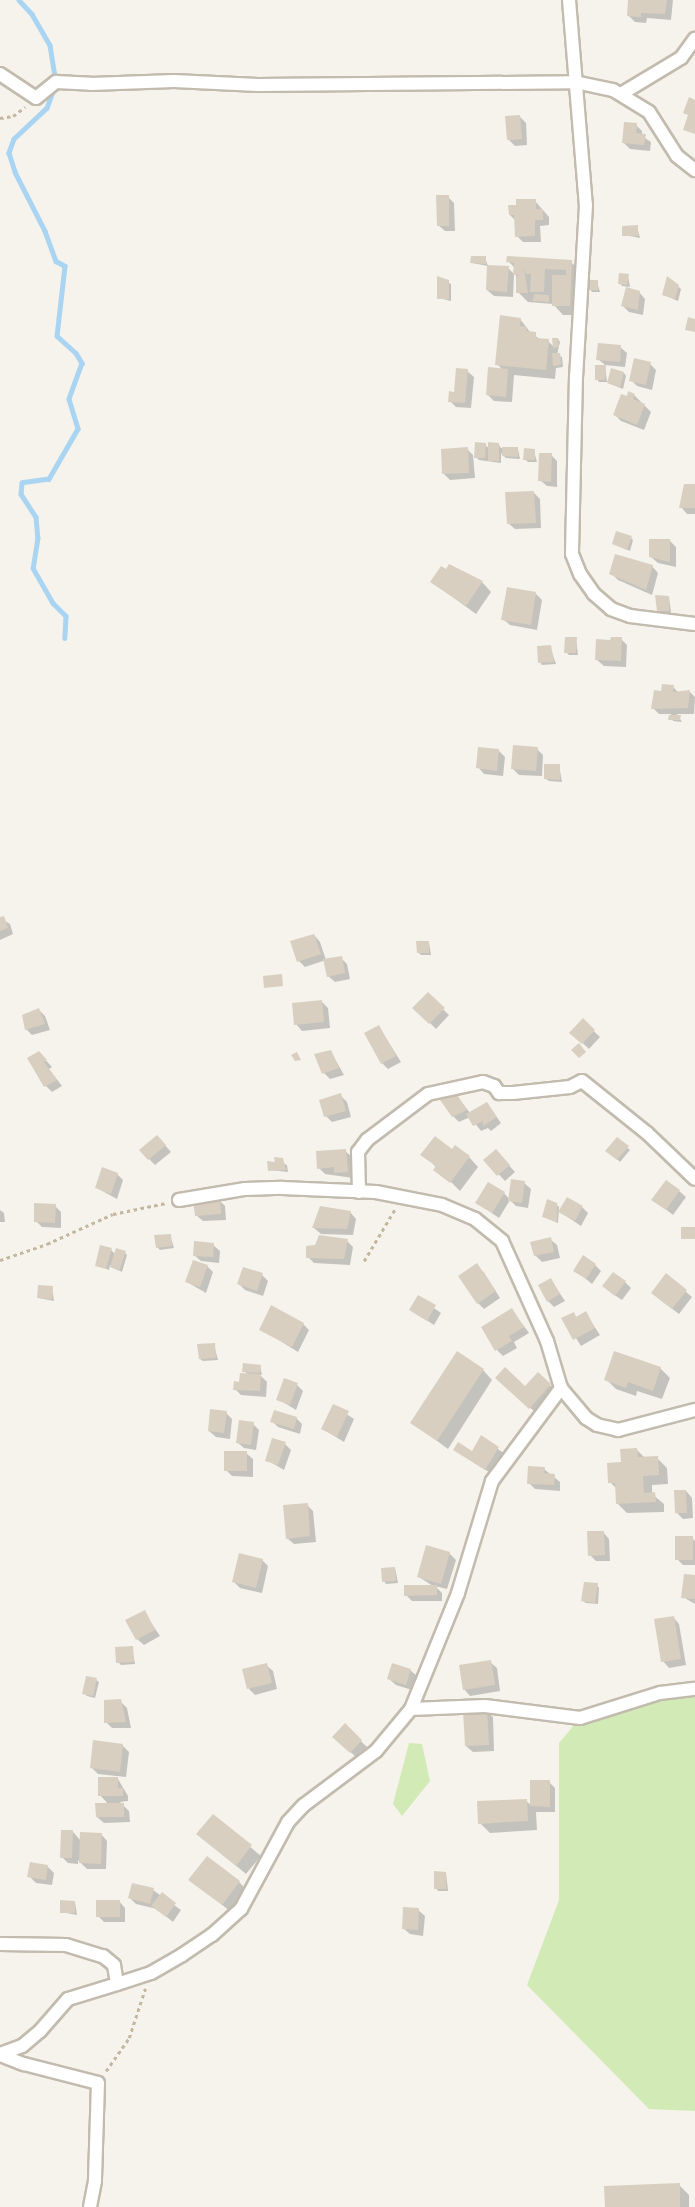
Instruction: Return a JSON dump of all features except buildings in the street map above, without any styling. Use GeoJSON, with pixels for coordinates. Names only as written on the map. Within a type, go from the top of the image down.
{"type":"FeatureCollection","features":[{"type":"Feature","properties":{"kind":"street"},"geometry":{"type":"LineString","coordinates":[[569,0],[586,205],[576,376],[572,554],[580,575],[594,594],[611,609],[630,616],[695,624]]}},
{"type":"Feature","properties":{"kind":"street"},"geometry":{"type":"LineString","coordinates":[[621,94],[681,58],[695,39]]}},
{"type":"Feature","properties":{"kind":"street"},"geometry":{"type":"LineString","coordinates":[[0,74],[36,98],[56,82],[575,82],[600,85],[621,94],[649,112],[677,156],[695,170]]}},
{"type":"Feature","properties":{"kind":"street"},"geometry":{"type":"LineString","coordinates":[[359,1192],[358,1152],[367,1140],[428,1094],[483,1082],[494,1086],[499,1093],[513,1093],[570,1087],[582,1081],[647,1133],[695,1179]]}},
{"type":"Feature","properties":{"kind":"street"},"geometry":{"type":"LineString","coordinates":[[179,1200],[245,1189],[359,1192],[442,1205],[475,1219],[502,1241],[547,1341],[561,1388],[586,1418],[597,1425],[618,1430],[695,1410]]}},
{"type":"Feature","properties":{"kind":"street"},"geometry":{"type":"LineString","coordinates":[[0,2054],[22,2046],[40,2031],[68,1999],[151,1973],[212,1935],[241,1909],[288,1822],[304,1805],[376,1751],[411,1709],[458,1592],[492,1481],[561,1388]]}},
{"type":"Feature","properties":{"kind":"street"},"geometry":{"type":"LineString","coordinates":[[411,1709],[485,1706],[580,1718],[660,1693],[695,1689]]}},
{"type":"Feature","properties":{"kind":"street"},"geometry":{"type":"LineString","coordinates":[[0,1944],[66,1945],[103,1956],[114,1965],[117,1984]]}},
{"type":"Feature","properties":{"kind":"street"},"geometry":{"type":"LineString","coordinates":[[0,2054],[24,2064],[98,2083],[95,2181],[90,2207]]}},
{"type":"Feature","properties":{"kind":"path"},"geometry":{"type":"LineString","coordinates":[[0,118],[13,116],[36,98]]}},
{"type":"Feature","properties":{"kind":"path"},"geometry":{"type":"LineString","coordinates":[[364,1261],[402,1197]]}},
{"type":"Feature","properties":{"kind":"path"},"geometry":{"type":"LineString","coordinates":[[0,1260],[47,1244],[113,1214],[179,1200]]}},
{"type":"Feature","properties":{"kind":"path"},"geometry":{"type":"LineString","coordinates":[[98,2083],[129,2038],[151,1973]]}},
{"type":"Feature","properties":{"kind":"green space"},"geometry":{"type":"Polygon","coordinates":[[[664,1695],[695,1695],[695,2111],[649,2109],[527,1985],[559,1900],[559,1743],[575,1724],[664,1695]]]}},
{"type":"Feature","properties":{"kind":"green space"},"geometry":{"type":"Polygon","coordinates":[[[409,1743],[422,1744],[430,1781],[402,1816],[393,1804],[409,1743]]]}},
{"type":"Feature","properties":{"kind":"waterway"},"geometry":{"type":"LineString","coordinates":[[19,0],[32,14],[50,45],[56,81]]}},
{"type":"Feature","properties":{"kind":"waterway"},"geometry":{"type":"LineString","coordinates":[[54,89],[47,108],[14,139],[9,153],[56,261],[65,266],[57,336],[76,353],[82,363],[69,399],[78,429],[49,479],[22,483],[21,494],[36,517],[38,538],[33,568],[53,603],[66,616],[65,638]]}}]}
